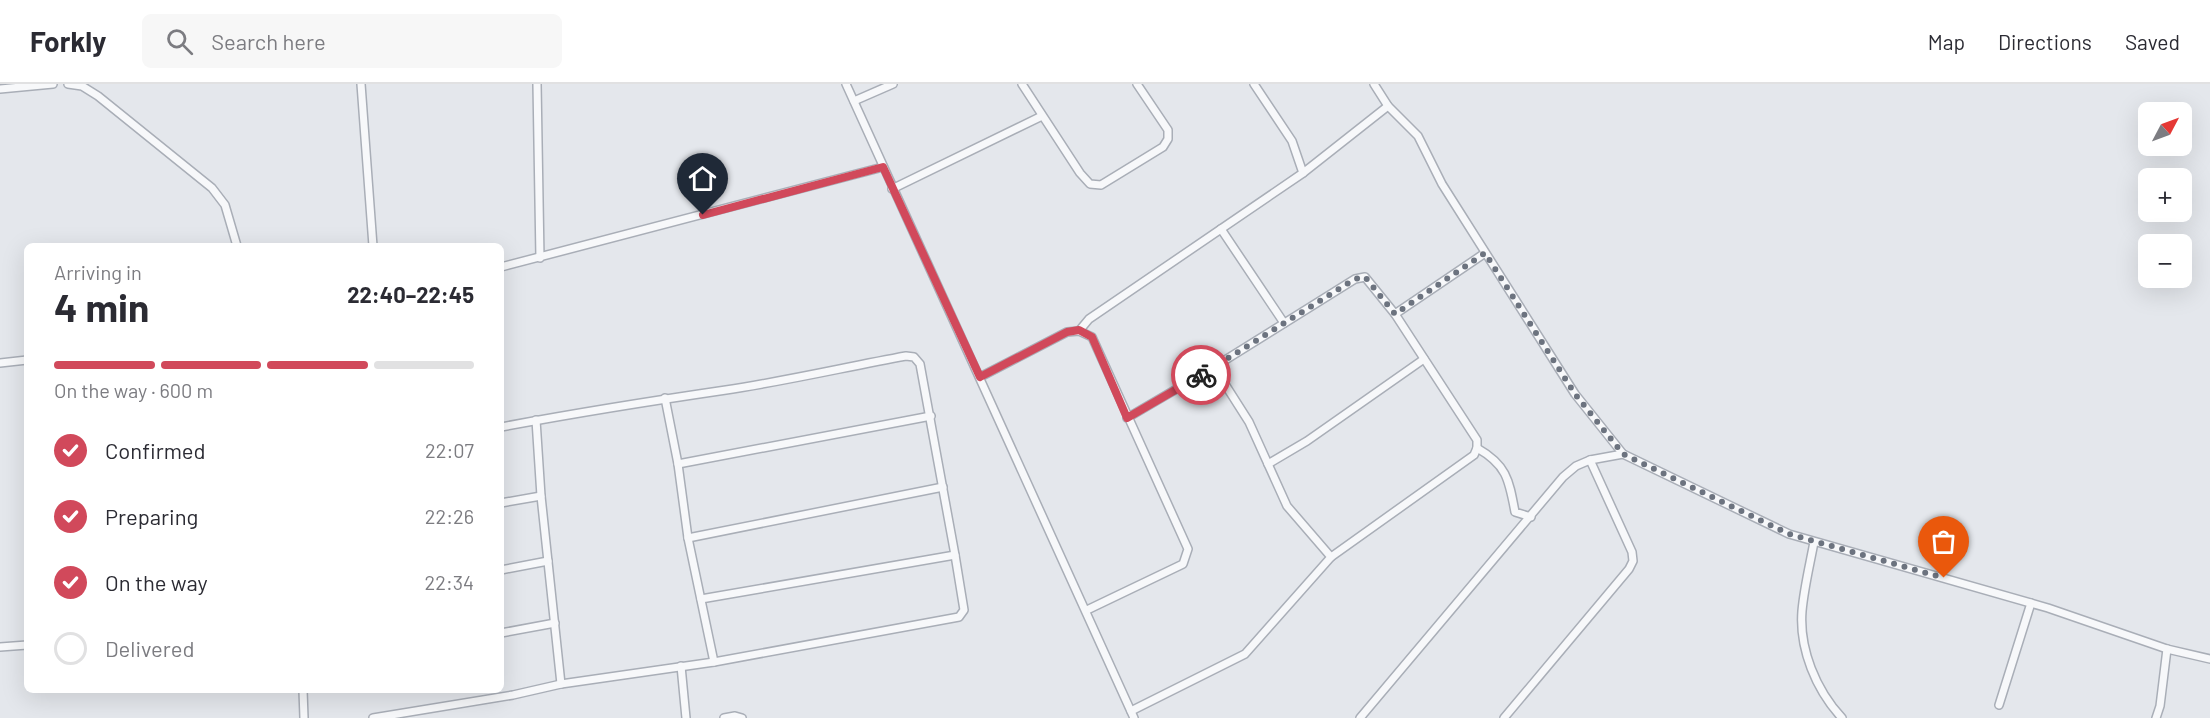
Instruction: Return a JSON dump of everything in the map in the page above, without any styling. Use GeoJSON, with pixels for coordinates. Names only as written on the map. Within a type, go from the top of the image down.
{"type":"FeatureCollection","features":[{"type":"Feature","properties":{"kind":"street"},"geometry":{"type":"LineString","coordinates":[[0,88],[53,84]]}},
{"type":"Feature","properties":{"kind":"street"},"geometry":{"type":"LineString","coordinates":[[68,84],[82,86],[98,96],[212,188],[225,205],[236,243]]}},
{"type":"Feature","properties":{"kind":"street"},"geometry":{"type":"LineString","coordinates":[[361,84],[373,243]]}},
{"type":"Feature","properties":{"kind":"street"},"geometry":{"type":"LineString","coordinates":[[537,84],[540,258]]}},
{"type":"Feature","properties":{"kind":"street"},"geometry":{"type":"LineString","coordinates":[[846,84],[1133,715],[1245,654],[1331,557],[1473,455],[1477,448],[1477,440],[1424,358],[1395,314],[1365,277],[1355,279],[1127,418]]}},
{"type":"Feature","properties":{"kind":"street"},"geometry":{"type":"LineString","coordinates":[[854,101],[893,84]]}},
{"type":"Feature","properties":{"kind":"street"},"geometry":{"type":"LineString","coordinates":[[1022,84],[1080,173],[1090,184],[1101,185],[1163,147],[1168,139],[1168,130],[1137,84]]}},
{"type":"Feature","properties":{"kind":"street"},"geometry":{"type":"LineString","coordinates":[[1254,84],[1292,141],[1303,173]]}},
{"type":"Feature","properties":{"kind":"street"},"geometry":{"type":"LineString","coordinates":[[1374,84],[1388,106],[1418,136],[1442,184],[1575,394],[1623,454],[1789,534],[2031,603],[2167,649],[2210,659]]}},
{"type":"Feature","properties":{"kind":"street"},"geometry":{"type":"LineString","coordinates":[[1079,330],[1089,319],[1303,173],[1388,106]]}},
{"type":"Feature","properties":{"kind":"street"},"geometry":{"type":"LineString","coordinates":[[892,189],[1042,116]]}},
{"type":"Feature","properties":{"kind":"street"},"geometry":{"type":"LineString","coordinates":[[504,266],[883,167]]}},
{"type":"Feature","properties":{"kind":"street"},"geometry":{"type":"LineString","coordinates":[[1221,230],[1284,323]]}},
{"type":"Feature","properties":{"kind":"street"},"geometry":{"type":"LineString","coordinates":[[1395,314],[1485,253]]}},
{"type":"Feature","properties":{"kind":"street"},"geometry":{"type":"LineString","coordinates":[[980,377],[1067,332],[1079,330],[1092,337],[1188,549],[1183,564],[1087,610]]}},
{"type":"Feature","properties":{"kind":"street"},"geometry":{"type":"LineString","coordinates":[[373,718],[513,695],[561,684],[714,662],[959,617],[964,610],[931,416],[920,364],[914,357],[906,356],[728,390],[665,398],[504,426]]}},
{"type":"Feature","properties":{"kind":"street"},"geometry":{"type":"LineString","coordinates":[[1268,464],[1307,441],[1424,358]]}},
{"type":"Feature","properties":{"kind":"street"},"geometry":{"type":"LineString","coordinates":[[0,363],[24,360]]}},
{"type":"Feature","properties":{"kind":"street"},"geometry":{"type":"LineString","coordinates":[[1214,367],[1249,422],[1287,506],[1331,557]]}},
{"type":"Feature","properties":{"kind":"street"},"geometry":{"type":"LineString","coordinates":[[665,398],[678,464],[688,538],[714,662]]}},
{"type":"Feature","properties":{"kind":"street"},"geometry":{"type":"LineString","coordinates":[[678,464],[931,416]]}},
{"type":"Feature","properties":{"kind":"street"},"geometry":{"type":"LineString","coordinates":[[536,420],[561,684]]}},
{"type":"Feature","properties":{"kind":"street"},"geometry":{"type":"LineString","coordinates":[[1477,448],[1493,457],[1509,479],[1515,512],[1531,517]]}},
{"type":"Feature","properties":{"kind":"street"},"geometry":{"type":"LineString","coordinates":[[1360,718],[1563,477],[1576,466],[1590,460],[1623,454]]}},
{"type":"Feature","properties":{"kind":"street"},"geometry":{"type":"LineString","coordinates":[[1504,718],[1623,577],[1633,561],[1632,552],[1590,460]]}},
{"type":"Feature","properties":{"kind":"street"},"geometry":{"type":"LineString","coordinates":[[688,538],[943,487]]}},
{"type":"Feature","properties":{"kind":"street"},"geometry":{"type":"LineString","coordinates":[[504,502],[542,496]]}},
{"type":"Feature","properties":{"kind":"street"},"geometry":{"type":"LineString","coordinates":[[1814,542],[1802,611],[1802,633],[1813,674],[1842,718]]}},
{"type":"Feature","properties":{"kind":"street"},"geometry":{"type":"LineString","coordinates":[[701,599],[956,555]]}},
{"type":"Feature","properties":{"kind":"street"},"geometry":{"type":"LineString","coordinates":[[504,569],[548,561]]}},
{"type":"Feature","properties":{"kind":"street"},"geometry":{"type":"LineString","coordinates":[[1999,705],[2031,603]]}},
{"type":"Feature","properties":{"kind":"street"},"geometry":{"type":"LineString","coordinates":[[504,632],[555,623]]}},
{"type":"Feature","properties":{"kind":"street"},"geometry":{"type":"LineString","coordinates":[[0,647],[24,645]]}},
{"type":"Feature","properties":{"kind":"street"},"geometry":{"type":"LineString","coordinates":[[2156,718],[2160,706],[2167,649]]}},
{"type":"Feature","properties":{"kind":"street"},"geometry":{"type":"LineString","coordinates":[[681,666],[686,718]]}},
{"type":"Feature","properties":{"kind":"street"},"geometry":{"type":"LineString","coordinates":[[303,693],[304,718]]}},
{"type":"Feature","properties":{"kind":"street"},"geometry":{"type":"LineString","coordinates":[[724,718],[735,716],[742,718]]}},
{"type":"Feature","properties":{"kind":"way so far"},"geometry":{"type":"LineString","coordinates":[[1201,375],[1355,279],[1365,277],[1395,314],[1485,253],[1575,394],[1623,454],[1789,534],[1944,578]]}},
{"type":"Feature","properties":{"kind":"route"},"geometry":{"type":"LineString","coordinates":[[703,215],[883,167],[980,377],[1067,332],[1079,330],[1092,337],[1127,418],[1201,375]]}}]}
